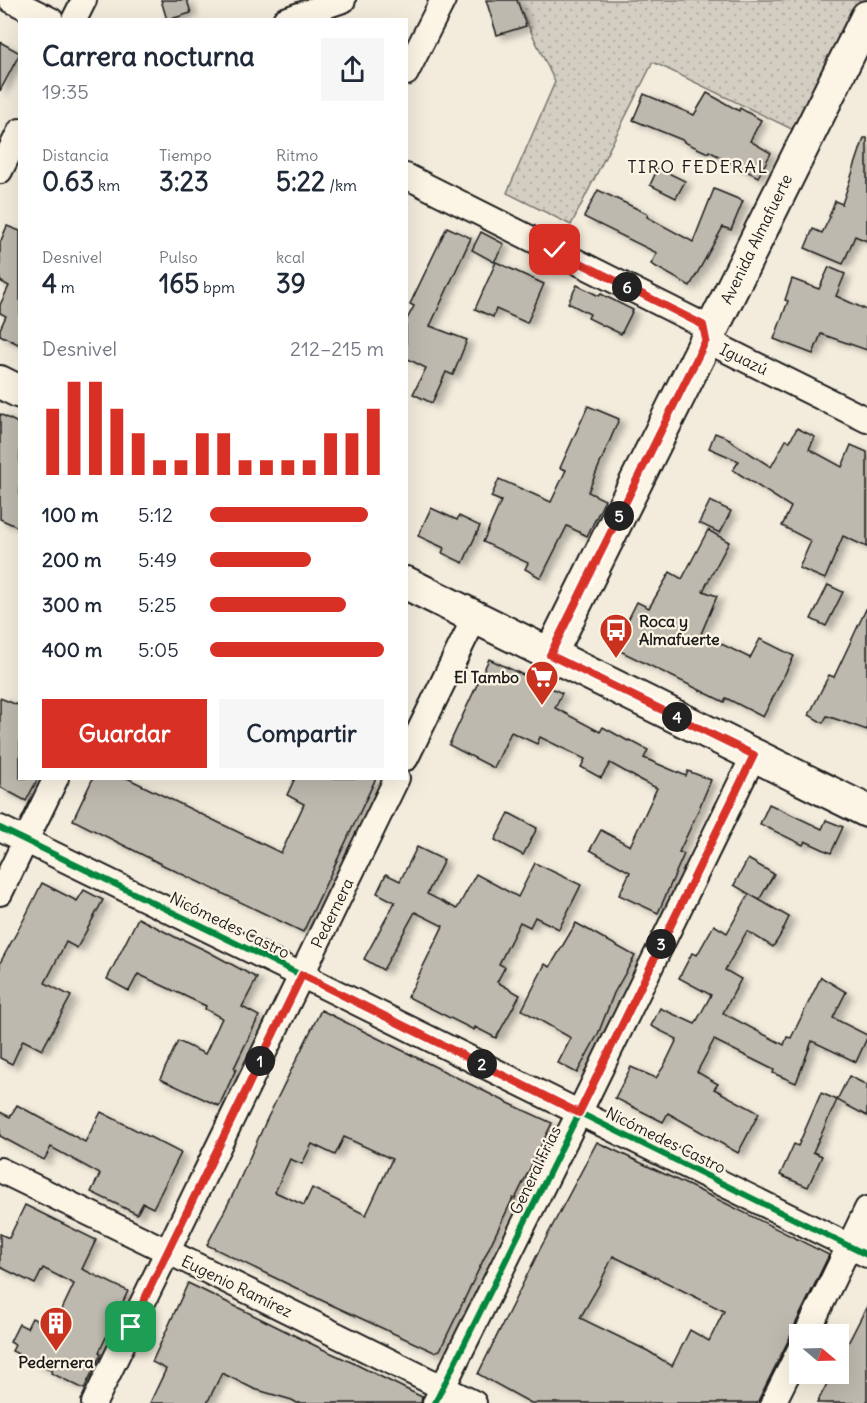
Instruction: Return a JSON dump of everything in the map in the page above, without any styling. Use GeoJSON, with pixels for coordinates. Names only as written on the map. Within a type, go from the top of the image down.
{"type":"FeatureCollection","features":[{"type":"Feature","properties":{"kind":"main road","name":"Avenida Almafuerte"},"geometry":{"type":"LineString","coordinates":[[550,655],[867,17]]}},
{"type":"Feature","properties":{"kind":"main road"},"geometry":{"type":"LineString","coordinates":[[0,382],[18,391]]}},
{"type":"Feature","properties":{"kind":"main road"},"geometry":{"type":"LineString","coordinates":[[408,584],[867,811]]}},
{"type":"Feature","properties":{"kind":"street"},"geometry":{"type":"LineString","coordinates":[[11,0],[47,18]]}},
{"type":"Feature","properties":{"kind":"street"},"geometry":{"type":"LineString","coordinates":[[75,18],[84,0]]}},
{"type":"Feature","properties":{"kind":"street"},"geometry":{"type":"LineString","coordinates":[[291,18],[344,0]]}},
{"type":"Feature","properties":{"kind":"street"},"geometry":{"type":"LineString","coordinates":[[408,70],[442,0]]}},
{"type":"Feature","properties":{"kind":"street"},"geometry":{"type":"LineString","coordinates":[[0,171],[18,135]]}},
{"type":"Feature","properties":{"kind":"street","name":"Iguazú"},"geometry":{"type":"LineString","coordinates":[[408,177],[703,325],[706,340],[867,420]]}},
{"type":"Feature","properties":{"kind":"street"},"geometry":{"type":"LineString","coordinates":[[408,754],[475,617]]}},
{"type":"Feature","properties":{"kind":"street","name":"General Frías"},"geometry":{"type":"LineString","coordinates":[[439,1395],[754,755]]}},
{"type":"Feature","properties":{"kind":"street"},"geometry":{"type":"LineString","coordinates":[[0,892],[55,780]]}},
{"type":"Feature","properties":{"kind":"street","name":"Pedernera"},"geometry":{"type":"LineString","coordinates":[[94,1403],[396,780]]}},
{"type":"Feature","properties":{"kind":"street","name":"Nicómedes Castro"},"geometry":{"type":"LineString","coordinates":[[0,828],[858,1250]]}},
{"type":"Feature","properties":{"kind":"street","name":"Eugenio Ramírez"},"geometry":{"type":"LineString","coordinates":[[0,1170],[167,1251],[439,1395],[474,1403]]}},
{"type":"Feature","properties":{"kind":"street"},"geometry":{"type":"LineString","coordinates":[[813,1324],[858,1250],[867,1209]]}},
{"type":"Feature","properties":{"kind":"street"},"geometry":{"type":"LineString","coordinates":[[773,1403],[789,1370]]}},
{"type":"Feature","properties":{"kind":"shaded area"},"geometry":{"type":"Polygon","coordinates":[[[516,0],[867,0],[867,41],[802,134],[653,62],[571,225],[507,193],[555,82],[516,0]]]}},
{"type":"Feature","properties":{"kind":"building"},"geometry":{"type":"Polygon","coordinates":[[[161,0],[187,0],[191,13],[166,18],[161,0]]]}},
{"type":"Feature","properties":{"kind":"building"},"geometry":{"type":"Polygon","coordinates":[[[486,0],[517,0],[526,26],[497,35],[486,0]]]}},
{"type":"Feature","properties":{"kind":"building"},"geometry":{"type":"Polygon","coordinates":[[[0,42],[18,52],[18,57],[0,91],[0,42]]]}},
{"type":"Feature","properties":{"kind":"building"},"geometry":{"type":"Polygon","coordinates":[[[707,93],[761,120],[750,141],[771,153],[758,177],[709,151],[708,153],[633,120],[644,94],[694,115],[707,93]]]}},
{"type":"Feature","properties":{"kind":"building"},"geometry":{"type":"Polygon","coordinates":[[[864,138],[867,138],[867,241],[855,236],[843,264],[805,248],[813,229],[822,233],[835,201],[842,204],[864,138]]]}},
{"type":"Feature","properties":{"kind":"building"},"geometry":{"type":"Polygon","coordinates":[[[658,168],[685,181],[676,198],[650,185],[658,168]]]}},
{"type":"Feature","properties":{"kind":"building"},"geometry":{"type":"Polygon","coordinates":[[[714,189],[743,201],[731,230],[723,227],[690,286],[651,264],[657,253],[584,217],[598,190],[648,214],[647,217],[693,242],[714,189]]]}},
{"type":"Feature","properties":{"kind":"building"},"geometry":{"type":"Polygon","coordinates":[[[7,226],[18,230],[18,344],[0,335],[0,329],[6,316],[0,313],[0,305],[9,286],[0,281],[0,243],[7,226]]]}},
{"type":"Feature","properties":{"kind":"building"},"geometry":{"type":"Polygon","coordinates":[[[447,227],[471,238],[430,326],[467,340],[453,375],[446,372],[432,403],[413,394],[426,368],[408,359],[408,317],[414,306],[410,304],[447,227]]]}},
{"type":"Feature","properties":{"kind":"building"},"geometry":{"type":"Polygon","coordinates":[[[481,232],[504,244],[494,262],[472,250],[481,232]]]}},
{"type":"Feature","properties":{"kind":"building"},"geometry":{"type":"Polygon","coordinates":[[[496,262],[544,284],[527,323],[496,309],[493,317],[475,309],[496,262]]]}},
{"type":"Feature","properties":{"kind":"building"},"geometry":{"type":"Polygon","coordinates":[[[829,267],[845,274],[836,296],[867,310],[867,350],[821,334],[813,354],[774,339],[788,301],[785,300],[792,279],[819,289],[829,267]]]}},
{"type":"Feature","properties":{"kind":"building"},"geometry":{"type":"Polygon","coordinates":[[[577,285],[633,310],[621,334],[588,318],[590,314],[568,303],[577,285]]]}},
{"type":"Feature","properties":{"kind":"building"},"geometry":{"type":"Polygon","coordinates":[[[588,406],[619,419],[588,492],[605,500],[587,536],[567,526],[541,578],[525,569],[528,563],[483,542],[501,501],[491,497],[499,479],[551,502],[566,470],[560,468],[588,406]]]}},
{"type":"Feature","properties":{"kind":"building"},"geometry":{"type":"Polygon","coordinates":[[[0,414],[18,423],[18,527],[0,519],[0,414]]]}},
{"type":"Feature","properties":{"kind":"building"},"geometry":{"type":"Polygon","coordinates":[[[797,428],[815,437],[809,449],[842,467],[851,445],[867,452],[867,547],[843,536],[825,579],[799,568],[811,541],[782,526],[791,507],[733,470],[739,461],[709,448],[715,433],[730,439],[771,467],[786,440],[790,441],[797,428]]]}},
{"type":"Feature","properties":{"kind":"building"},"geometry":{"type":"Polygon","coordinates":[[[710,501],[731,511],[720,533],[699,523],[710,501]]]}},
{"type":"Feature","properties":{"kind":"building"},"geometry":{"type":"Polygon","coordinates":[[[431,508],[457,520],[459,516],[480,526],[463,563],[442,553],[444,548],[418,536],[431,508]]]}},
{"type":"Feature","properties":{"kind":"building"},"geometry":{"type":"Polygon","coordinates":[[[708,530],[729,542],[703,591],[717,596],[701,634],[750,658],[760,639],[794,656],[763,717],[726,698],[724,702],[614,648],[637,602],[649,608],[670,572],[682,579],[708,530]]]}},
{"type":"Feature","properties":{"kind":"building"},"geometry":{"type":"Polygon","coordinates":[[[828,585],[843,592],[826,626],[811,619],[828,585]]]}},
{"type":"Feature","properties":{"kind":"building"},"geometry":{"type":"Polygon","coordinates":[[[867,607],[867,730],[827,716],[823,723],[809,715],[829,675],[834,677],[867,607]]]}},
{"type":"Feature","properties":{"kind":"building"},"geometry":{"type":"Polygon","coordinates":[[[489,659],[562,693],[555,708],[600,732],[603,727],[648,750],[644,758],[686,776],[688,771],[711,780],[679,852],[684,854],[658,913],[619,895],[630,872],[590,850],[601,830],[630,846],[657,788],[610,763],[601,778],[581,767],[585,759],[540,737],[537,744],[511,732],[494,768],[449,745],[489,659]]]}},
{"type":"Feature","properties":{"kind":"building"},"geometry":{"type":"Polygon","coordinates":[[[0,698],[18,705],[18,780],[37,780],[26,801],[0,787],[0,698]]]}},
{"type":"Feature","properties":{"kind":"building"},"geometry":{"type":"Polygon","coordinates":[[[92,780],[131,780],[281,853],[304,804],[287,795],[294,780],[375,780],[303,932],[73,820],[92,780]]]}},
{"type":"Feature","properties":{"kind":"building"},"geometry":{"type":"Polygon","coordinates":[[[769,804],[822,829],[826,820],[843,827],[831,853],[805,841],[803,845],[760,824],[769,804]]]}},
{"type":"Feature","properties":{"kind":"building"},"geometry":{"type":"Polygon","coordinates":[[[509,813],[537,828],[523,855],[495,840],[509,813]]]}},
{"type":"Feature","properties":{"kind":"building"},"geometry":{"type":"Polygon","coordinates":[[[417,847],[444,860],[427,894],[457,909],[476,874],[518,897],[535,863],[581,885],[559,929],[535,917],[530,927],[520,922],[499,964],[505,967],[497,982],[520,995],[496,1038],[475,1027],[474,1030],[408,997],[443,926],[415,912],[383,970],[364,959],[395,902],[377,893],[386,874],[400,881],[417,847]]]}},
{"type":"Feature","properties":{"kind":"building"},"geometry":{"type":"Polygon","coordinates":[[[748,859],[774,874],[759,900],[734,885],[748,859]]]}},
{"type":"Feature","properties":{"kind":"building"},"geometry":{"type":"Polygon","coordinates":[[[42,883],[77,901],[84,890],[103,900],[77,948],[66,942],[45,983],[71,996],[42,1050],[23,1040],[12,1064],[0,1058],[0,963],[42,883]]]}},
{"type":"Feature","properties":{"kind":"building"},"geometry":{"type":"Polygon","coordinates":[[[749,894],[789,917],[773,947],[747,931],[725,970],[741,979],[723,1013],[784,1045],[787,1037],[791,1038],[821,977],[846,992],[833,1018],[867,1035],[867,1038],[856,1062],[812,1041],[796,1083],[773,1073],[774,1070],[714,1040],[697,1072],[718,1084],[714,1089],[759,1113],[738,1153],[668,1113],[663,1122],[615,1098],[631,1067],[656,1078],[664,1066],[677,1039],[651,1026],[660,1008],[695,1024],[711,995],[679,978],[692,953],[697,955],[714,925],[727,933],[749,894]]]}},
{"type":"Feature","properties":{"kind":"building"},"geometry":{"type":"Polygon","coordinates":[[[138,918],[257,978],[242,1007],[259,1016],[219,1106],[160,1079],[178,1041],[205,1054],[222,1018],[205,1009],[206,1006],[138,974],[129,991],[107,979],[138,918]]]}},
{"type":"Feature","properties":{"kind":"building"},"geometry":{"type":"Polygon","coordinates":[[[576,923],[635,956],[614,993],[598,1034],[577,1073],[558,1063],[571,1038],[522,1010],[545,964],[550,967],[576,923]]]}},
{"type":"Feature","properties":{"kind":"building"},"geometry":{"type":"Polygon","coordinates":[[[321,1010],[552,1123],[440,1350],[434,1352],[207,1245],[321,1010]],[[344,1137],[335,1155],[312,1144],[302,1164],[290,1159],[275,1192],[304,1205],[312,1188],[366,1215],[392,1159],[344,1137]]]}},
{"type":"Feature","properties":{"kind":"building"},"geometry":{"type":"Polygon","coordinates":[[[849,1076],[867,1085],[867,1116],[837,1100],[849,1076]]]}},
{"type":"Feature","properties":{"kind":"building"},"geometry":{"type":"Polygon","coordinates":[[[821,1093],[837,1100],[813,1152],[822,1156],[808,1187],[780,1175],[794,1144],[798,1146],[821,1093]]]}},
{"type":"Feature","properties":{"kind":"building"},"geometry":{"type":"Polygon","coordinates":[[[17,1105],[85,1142],[101,1112],[181,1153],[153,1208],[143,1203],[137,1214],[91,1192],[100,1174],[51,1147],[44,1160],[0,1136],[0,1112],[10,1117],[17,1105]]]}},
{"type":"Feature","properties":{"kind":"building"},"geometry":{"type":"Polygon","coordinates":[[[597,1142],[829,1255],[795,1324],[789,1324],[789,1339],[757,1403],[531,1403],[478,1374],[539,1251],[597,1142]],[[613,1256],[580,1318],[648,1351],[672,1366],[690,1330],[709,1341],[724,1311],[613,1256]]]}},
{"type":"Feature","properties":{"kind":"building"},"geometry":{"type":"Polygon","coordinates":[[[25,1205],[96,1240],[82,1269],[128,1291],[84,1389],[12,1351],[15,1345],[10,1342],[19,1324],[27,1328],[32,1318],[53,1328],[74,1284],[43,1268],[35,1284],[0,1267],[0,1234],[9,1238],[25,1205]]]}},
{"type":"Feature","properties":{"kind":"building"},"geometry":{"type":"Polygon","coordinates":[[[188,1283],[422,1397],[421,1403],[297,1403],[254,1389],[222,1373],[207,1403],[150,1403],[166,1369],[152,1362],[188,1283]]]}},
{"type":"Feature","properties":{"kind":"building"},"geometry":{"type":"Polygon","coordinates":[[[867,1306],[867,1403],[817,1403],[827,1384],[849,1384],[849,1341],[867,1306]]]}},
{"type":"Feature","properties":{"kind":"cycle path"},"geometry":{"type":"LineString","coordinates":[[435,1403],[754,755]]}},
{"type":"Feature","properties":{"kind":"cycle path"},"geometry":{"type":"LineString","coordinates":[[0,828],[867,1255]]}},
{"type":"Feature","properties":{"kind":"place","name":"Roca y Almafuerte"},"geometry":{"type":"Point","coordinates":[616,659]}},
{"type":"Feature","properties":{"kind":"place","name":"El Tambo"},"geometry":{"type":"Point","coordinates":[542,706]}},
{"type":"Feature","properties":{"kind":"place","name":"Pedernera"},"geometry":{"type":"Point","coordinates":[56,1352]}},
{"type":"Feature","properties":{"kind":"district","name":"TIRO FEDERAL"},"geometry":{"type":"Point","coordinates":[698,166]}},
{"type":"Feature","properties":{"kind":"route"},"geometry":{"type":"LineString","coordinates":[[131,1327],[302,975],[579,1113],[754,755],[550,655],[706,340],[703,325],[555,250]]}}]}
